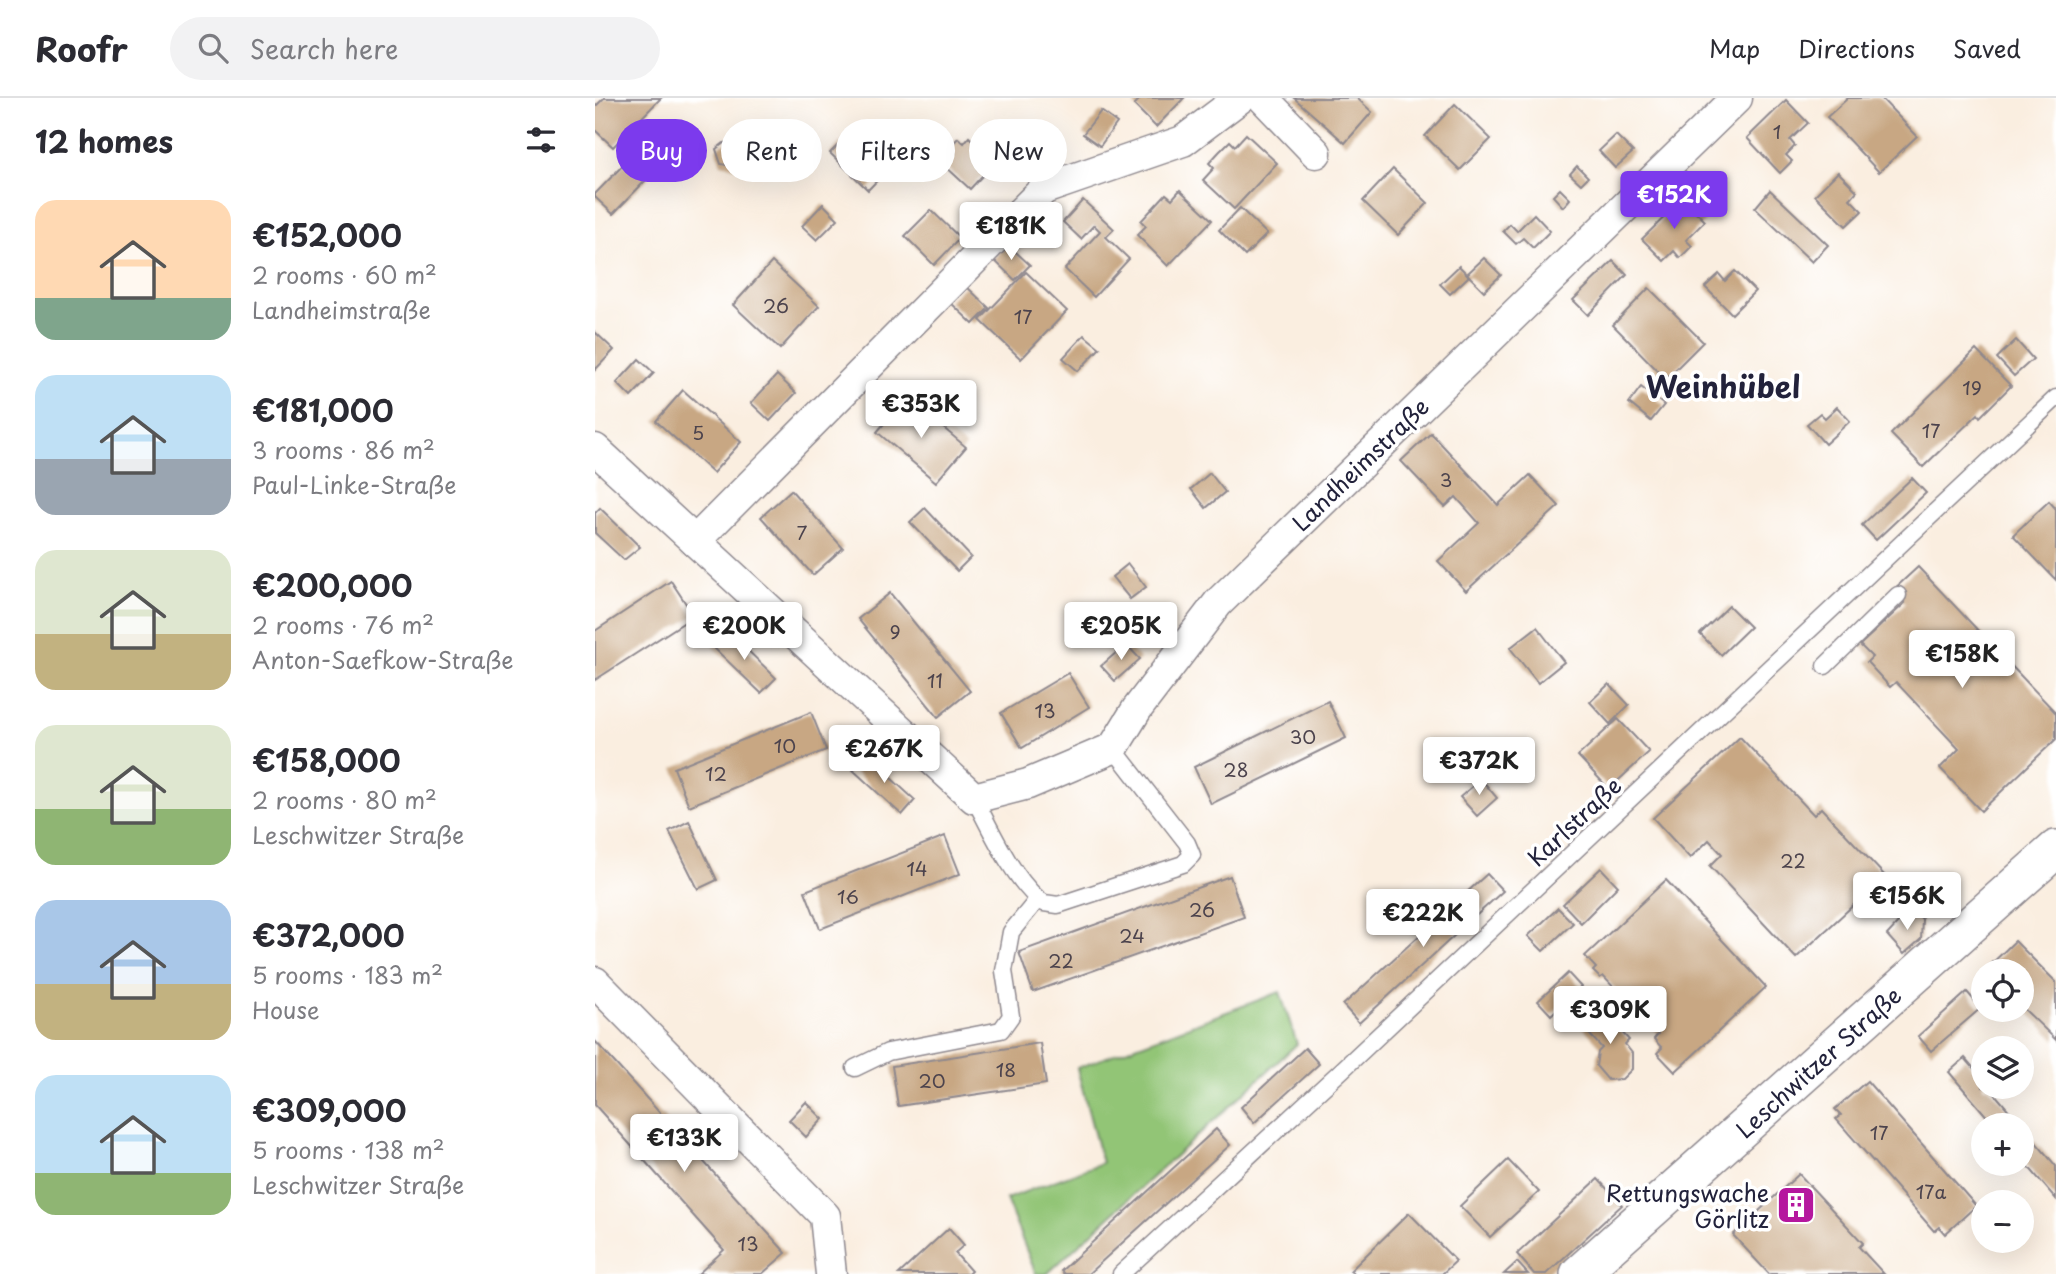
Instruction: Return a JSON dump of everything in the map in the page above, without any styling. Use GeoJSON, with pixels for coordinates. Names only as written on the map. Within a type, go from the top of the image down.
{"type":"FeatureCollection","features":[{"type":"Feature","properties":{"kind":"street"},"geometry":{"type":"LineString","coordinates":[[695,541],[1044,189],[1183,142],[1240,98]]}},
{"type":"Feature","properties":{"kind":"street"},"geometry":{"type":"LineString","coordinates":[[1263,98],[1316,153]]}},
{"type":"Feature","properties":{"kind":"street","name":"Landheimstraße"},"geometry":{"type":"LineString","coordinates":[[1113,748],[1137,709],[1218,603],[1737,98]]}},
{"type":"Feature","properties":{"kind":"street"},"geometry":{"type":"LineString","coordinates":[[595,449],[974,798],[1028,784],[1113,748]]}},
{"type":"Feature","properties":{"kind":"street","name":"Leschwitzer Straße"},"geometry":{"type":"LineString","coordinates":[[1580,1274],[2056,849]]}},
{"type":"Feature","properties":{"kind":"street"},"geometry":{"type":"LineString","coordinates":[[595,982],[825,1216],[831,1274]]}},
{"type":"Feature","properties":{"kind":"lane","name":"Karlstraße"},"geometry":{"type":"LineString","coordinates":[[1121,1274],[2056,398]]}},
{"type":"Feature","properties":{"kind":"lane"},"geometry":{"type":"LineString","coordinates":[[1825,666],[1898,595]]}},
{"type":"Feature","properties":{"kind":"lane"},"geometry":{"type":"LineString","coordinates":[[974,798],[995,838],[1029,891],[1044,903],[1058,905],[1183,864],[1192,856],[1187,843],[1113,748]]}},
{"type":"Feature","properties":{"kind":"lane"},"geometry":{"type":"LineString","coordinates":[[855,1068],[888,1052],[1001,1030],[1011,1016],[1004,971],[1010,932],[1038,899]]}},
{"type":"Feature","properties":{"kind":"green space"},"geometry":{"type":"Polygon","coordinates":[[[1280,992],[1297,1044],[1047,1274],[1036,1274],[1006,1199],[1102,1163],[1077,1068],[1280,992]]]}},
{"type":"Feature","properties":{"kind":"building"},"geometry":{"type":"Polygon","coordinates":[[[604,98],[661,98],[640,119],[616,119],[616,144],[613,147],[595,130],[595,107],[604,98]]]}},
{"type":"Feature","properties":{"kind":"building"},"geometry":{"type":"Polygon","coordinates":[[[1141,98],[1184,98],[1156,127],[1134,105],[1141,98]]]}},
{"type":"Feature","properties":{"kind":"building"},"geometry":{"type":"Polygon","coordinates":[[[1294,98],[1357,98],[1372,112],[1345,143],[1294,98]]]}},
{"type":"Feature","properties":{"kind":"building"},"geometry":{"type":"Polygon","coordinates":[[[1848,98],[1881,98],[1917,136],[1879,172],[1827,117],[1848,98]]]}},
{"type":"Feature","properties":{"kind":"building"},"geometry":{"type":"Polygon","coordinates":[[[1786,100],[1808,123],[1790,140],[1795,146],[1786,155],[1792,161],[1780,173],[1747,138],[1786,100]]]}},
{"type":"Feature","properties":{"kind":"building"},"geometry":{"type":"Polygon","coordinates":[[[1455,104],[1491,139],[1460,170],[1425,136],[1455,104]]]}},
{"type":"Feature","properties":{"kind":"building"},"geometry":{"type":"Polygon","coordinates":[[[1101,111],[1117,123],[1100,146],[1083,134],[1101,111]]]}},
{"type":"Feature","properties":{"kind":"building"},"geometry":{"type":"Polygon","coordinates":[[[1246,134],[1277,163],[1234,209],[1203,180],[1214,168],[1209,163],[1219,152],[1230,141],[1235,146],[1246,134]]]}},
{"type":"Feature","properties":{"kind":"building"},"geometry":{"type":"Polygon","coordinates":[[[1616,135],[1633,152],[1615,168],[1599,151],[1616,135]]]}},
{"type":"Feature","properties":{"kind":"building"},"geometry":{"type":"Polygon","coordinates":[[[969,137],[969,182],[976,182],[970,189],[955,175],[955,141],[958,138],[964,143],[969,137]]]}},
{"type":"Feature","properties":{"kind":"building"},"geometry":{"type":"Polygon","coordinates":[[[721,145],[721,164],[716,149],[721,145]]]}},
{"type":"Feature","properties":{"kind":"building"},"geometry":{"type":"Polygon","coordinates":[[[836,147],[836,159],[830,153],[836,147]]]}},
{"type":"Feature","properties":{"kind":"building"},"geometry":{"type":"Polygon","coordinates":[[[1577,166],[1588,177],[1581,184],[1570,174],[1577,166]]]}},
{"type":"Feature","properties":{"kind":"building"},"geometry":{"type":"Polygon","coordinates":[[[1393,169],[1428,203],[1398,235],[1363,201],[1393,169]]]}},
{"type":"Feature","properties":{"kind":"building"},"geometry":{"type":"Polygon","coordinates":[[[616,172],[616,182],[644,182],[613,214],[595,194],[616,172]]]}},
{"type":"Feature","properties":{"kind":"building"},"geometry":{"type":"Polygon","coordinates":[[[1838,172],[1857,191],[1850,199],[1862,211],[1846,226],[1815,195],[1838,172]]]}},
{"type":"Feature","properties":{"kind":"building"},"geometry":{"type":"Polygon","coordinates":[[[860,182],[876,182],[868,190],[860,182]]]}},
{"type":"Feature","properties":{"kind":"building"},"geometry":{"type":"Polygon","coordinates":[[[1560,189],[1570,199],[1563,207],[1553,196],[1560,189]]]}},
{"type":"Feature","properties":{"kind":"building"},"geometry":{"type":"Polygon","coordinates":[[[1180,190],[1212,220],[1168,266],[1137,235],[1146,226],[1141,221],[1166,194],[1172,199],[1180,190]]]}},
{"type":"Feature","properties":{"kind":"building"},"geometry":{"type":"Polygon","coordinates":[[[1770,190],[1828,245],[1812,262],[1755,208],[1770,190]]]}},
{"type":"Feature","properties":{"kind":"building"},"geometry":{"type":"Polygon","coordinates":[[[1683,199],[1705,221],[1686,240],[1692,246],[1680,258],[1674,251],[1664,261],[1642,239],[1683,199]]]}},
{"type":"Feature","properties":{"kind":"building"},"geometry":{"type":"Polygon","coordinates":[[[1083,200],[1114,229],[1106,237],[1129,259],[1094,297],[1065,269],[1100,231],[1094,225],[1081,239],[1063,222],[1083,200]]]}},
{"type":"Feature","properties":{"kind":"building"},"geometry":{"type":"Polygon","coordinates":[[[823,204],[838,219],[817,240],[802,226],[823,204]]]}},
{"type":"Feature","properties":{"kind":"building"},"geometry":{"type":"Polygon","coordinates":[[[1240,208],[1267,234],[1245,256],[1219,230],[1240,208]]]}},
{"type":"Feature","properties":{"kind":"building"},"geometry":{"type":"Polygon","coordinates":[[[931,210],[960,238],[934,265],[905,236],[931,210]]]}},
{"type":"Feature","properties":{"kind":"building"},"geometry":{"type":"Polygon","coordinates":[[[1534,214],[1550,231],[1533,248],[1523,238],[1516,244],[1503,231],[1510,224],[1517,231],[1534,214]]]}},
{"type":"Feature","properties":{"kind":"building"},"geometry":{"type":"Polygon","coordinates":[[[1007,244],[1030,265],[1015,280],[993,259],[1007,244]]]}},
{"type":"Feature","properties":{"kind":"building"},"geometry":{"type":"Polygon","coordinates":[[[1484,258],[1501,275],[1484,291],[1467,274],[1484,258]]]}},
{"type":"Feature","properties":{"kind":"building"},"geometry":{"type":"Polygon","coordinates":[[[1613,261],[1627,275],[1588,315],[1573,300],[1613,261]]]}},
{"type":"Feature","properties":{"kind":"building"},"geometry":{"type":"Polygon","coordinates":[[[772,262],[819,306],[780,349],[733,305],[772,262]]]}},
{"type":"Feature","properties":{"kind":"building"},"geometry":{"type":"Polygon","coordinates":[[[1459,266],[1469,276],[1450,294],[1440,284],[1459,266]]]}},
{"type":"Feature","properties":{"kind":"building"},"geometry":{"type":"Polygon","coordinates":[[[1735,271],[1755,291],[1732,314],[1705,287],[1719,274],[1725,281],[1735,271]]]}},
{"type":"Feature","properties":{"kind":"building"},"geometry":{"type":"Polygon","coordinates":[[[1026,272],[1067,311],[1021,359],[980,320],[1026,272]]]}},
{"type":"Feature","properties":{"kind":"building"},"geometry":{"type":"Polygon","coordinates":[[[965,285],[989,308],[973,324],[949,301],[965,285]]]}},
{"type":"Feature","properties":{"kind":"building"},"geometry":{"type":"Polygon","coordinates":[[[1649,288],[1703,342],[1666,379],[1613,325],[1649,288]]]}},
{"type":"Feature","properties":{"kind":"building"},"geometry":{"type":"Polygon","coordinates":[[[595,332],[614,350],[595,370],[595,332]]]}},
{"type":"Feature","properties":{"kind":"building"},"geometry":{"type":"Polygon","coordinates":[[[1084,335],[1100,348],[1078,371],[1063,358],[1084,335]]]}},
{"type":"Feature","properties":{"kind":"building"},"geometry":{"type":"Polygon","coordinates":[[[2016,340],[2033,359],[2014,376],[1997,358],[2016,340]]]}},
{"type":"Feature","properties":{"kind":"building"},"geometry":{"type":"Polygon","coordinates":[[[1976,350],[2011,386],[1923,467],[1891,434],[1976,350]]]}},
{"type":"Feature","properties":{"kind":"building"},"geometry":{"type":"Polygon","coordinates":[[[639,359],[654,373],[631,397],[617,383],[639,359]]]}},
{"type":"Feature","properties":{"kind":"building"},"geometry":{"type":"Polygon","coordinates":[[[777,375],[796,393],[770,421],[751,403],[777,375]]]}},
{"type":"Feature","properties":{"kind":"building"},"geometry":{"type":"Polygon","coordinates":[[[1641,387],[1664,405],[1651,421],[1629,403],[1641,387]]]}},
{"type":"Feature","properties":{"kind":"building"},"geometry":{"type":"Polygon","coordinates":[[[683,390],[741,442],[713,473],[656,421],[683,390]]]}},
{"type":"Feature","properties":{"kind":"building"},"geometry":{"type":"Polygon","coordinates":[[[907,397],[966,447],[936,482],[877,432],[907,397]]]}},
{"type":"Feature","properties":{"kind":"building"},"geometry":{"type":"Polygon","coordinates":[[[1837,407],[1850,421],[1825,444],[1807,424],[1820,413],[1825,418],[1837,407]]]}},
{"type":"Feature","properties":{"kind":"building"},"geometry":{"type":"Polygon","coordinates":[[[1431,433],[1498,505],[1530,475],[1559,506],[1466,591],[1438,561],[1479,523],[1456,497],[1445,507],[1401,461],[1431,433]]]}},
{"type":"Feature","properties":{"kind":"building"},"geometry":{"type":"Polygon","coordinates":[[[1210,473],[1225,492],[1206,508],[1191,489],[1210,473]]]}},
{"type":"Feature","properties":{"kind":"building"},"geometry":{"type":"Polygon","coordinates":[[[1912,478],[1926,493],[1876,540],[1862,525],[1912,478]]]}},
{"type":"Feature","properties":{"kind":"building"},"geometry":{"type":"Polygon","coordinates":[[[791,490],[843,548],[813,575],[761,517],[791,490]]]}},
{"type":"Feature","properties":{"kind":"building"},"geometry":{"type":"Polygon","coordinates":[[[2049,501],[2056,509],[2056,580],[2013,535],[2049,501]]]}},
{"type":"Feature","properties":{"kind":"building"},"geometry":{"type":"Polygon","coordinates":[[[600,508],[640,547],[624,560],[595,533],[595,513],[600,508]]]}},
{"type":"Feature","properties":{"kind":"building"},"geometry":{"type":"Polygon","coordinates":[[[925,508],[971,557],[957,571],[910,522],[925,508]]]}},
{"type":"Feature","properties":{"kind":"building"},"geometry":{"type":"Polygon","coordinates":[[[1128,564],[1146,587],[1130,599],[1112,577],[1128,564]]]}},
{"type":"Feature","properties":{"kind":"building"},"geometry":{"type":"Polygon","coordinates":[[[1918,567],[2056,713],[2056,739],[1981,811],[1940,768],[1959,749],[1896,682],[1890,687],[1867,662],[1872,657],[1860,645],[1905,603],[1893,590],[1918,567]]]}},
{"type":"Feature","properties":{"kind":"building"},"geometry":{"type":"Polygon","coordinates":[[[671,581],[694,616],[595,680],[595,631],[671,581]]]}},
{"type":"Feature","properties":{"kind":"building"},"geometry":{"type":"Polygon","coordinates":[[[890,593],[970,691],[938,717],[858,619],[890,593]]]}},
{"type":"Feature","properties":{"kind":"building"},"geometry":{"type":"Polygon","coordinates":[[[1729,606],[1750,627],[1721,655],[1700,634],[1729,606]]]}},
{"type":"Feature","properties":{"kind":"building"},"geometry":{"type":"Polygon","coordinates":[[[1537,627],[1564,662],[1538,683],[1510,648],[1537,627]]]}},
{"type":"Feature","properties":{"kind":"building"},"geometry":{"type":"Polygon","coordinates":[[[728,631],[776,678],[761,693],[713,647],[728,631]]]}},
{"type":"Feature","properties":{"kind":"building"},"geometry":{"type":"Polygon","coordinates":[[[1126,644],[1140,659],[1115,681],[1101,666],[1126,644]]]}},
{"type":"Feature","properties":{"kind":"building"},"geometry":{"type":"Polygon","coordinates":[[[1068,673],[1089,707],[1022,748],[1001,713],[1068,673]]]}},
{"type":"Feature","properties":{"kind":"building"},"geometry":{"type":"Polygon","coordinates":[[[1609,684],[1629,705],[1610,724],[1590,702],[1609,684]]]}},
{"type":"Feature","properties":{"kind":"building"},"geometry":{"type":"Polygon","coordinates":[[[1328,701],[1346,738],[1211,804],[1194,767],[1328,701]]]}},
{"type":"Feature","properties":{"kind":"building"},"geometry":{"type":"Polygon","coordinates":[[[811,712],[826,750],[689,806],[674,768],[811,712]]]}},
{"type":"Feature","properties":{"kind":"building"},"geometry":{"type":"Polygon","coordinates":[[[1618,719],[1649,752],[1609,789],[1578,756],[1618,719]]]}},
{"type":"Feature","properties":{"kind":"building"},"geometry":{"type":"Polygon","coordinates":[[[1740,737],[1814,815],[1821,808],[1885,876],[1796,958],[1710,866],[1722,854],[1709,840],[1690,858],[1653,818],[1740,737]]]}},
{"type":"Feature","properties":{"kind":"building"},"geometry":{"type":"Polygon","coordinates":[[[867,756],[915,800],[902,815],[853,770],[867,756]]]}},
{"type":"Feature","properties":{"kind":"building"},"geometry":{"type":"Polygon","coordinates":[[[1481,779],[1497,798],[1477,816],[1460,797],[1481,779]]]}},
{"type":"Feature","properties":{"kind":"building"},"geometry":{"type":"Polygon","coordinates":[[[689,821],[717,880],[698,889],[669,831],[689,821]]]}},
{"type":"Feature","properties":{"kind":"building"},"geometry":{"type":"Polygon","coordinates":[[[945,836],[960,874],[820,929],[805,891],[945,836]]]}},
{"type":"Feature","properties":{"kind":"building"},"geometry":{"type":"Polygon","coordinates":[[[1601,868],[1618,886],[1581,923],[1563,904],[1601,868]]]}},
{"type":"Feature","properties":{"kind":"building"},"geometry":{"type":"Polygon","coordinates":[[[1487,874],[1503,891],[1359,1023],[1343,1005],[1487,874]]]}},
{"type":"Feature","properties":{"kind":"building"},"geometry":{"type":"Polygon","coordinates":[[[1230,876],[1244,917],[1033,992],[1019,952],[1230,876]]]}},
{"type":"Feature","properties":{"kind":"building"},"geometry":{"type":"Polygon","coordinates":[[[1666,880],[1766,987],[1675,1072],[1657,1053],[1662,1048],[1654,1039],[1658,1034],[1603,976],[1600,978],[1593,971],[1596,968],[1585,956],[1666,880]]]}},
{"type":"Feature","properties":{"kind":"building"},"geometry":{"type":"Polygon","coordinates":[[[1558,908],[1573,923],[1543,951],[1528,936],[1558,908]]]}},
{"type":"Feature","properties":{"kind":"building"},"geometry":{"type":"Polygon","coordinates":[[[1910,910],[1914,910],[1922,919],[1921,939],[1904,954],[1887,935],[1910,910]]]}},
{"type":"Feature","properties":{"kind":"building"},"geometry":{"type":"Polygon","coordinates":[[[2015,941],[2033,959],[1996,959],[2015,941]]]}},
{"type":"Feature","properties":{"kind":"building"},"geometry":{"type":"Polygon","coordinates":[[[2034,960],[2056,982],[2056,1040],[2034,1019],[2034,960]]]}},
{"type":"Feature","properties":{"kind":"building"},"geometry":{"type":"Polygon","coordinates":[[[1568,973],[1581,987],[1551,1015],[1538,1001],[1568,973]]]}},
{"type":"Feature","properties":{"kind":"building"},"geometry":{"type":"Polygon","coordinates":[[[1967,992],[1971,997],[1971,1017],[1931,1051],[1918,1036],[1967,992]]]}},
{"type":"Feature","properties":{"kind":"building"},"geometry":{"type":"Polygon","coordinates":[[[1600,1008],[1629,1040],[1625,1044],[1632,1053],[1632,1069],[1622,1079],[1608,1080],[1596,1066],[1598,1052],[1602,1048],[1581,1025],[1600,1008]]]}},
{"type":"Feature","properties":{"kind":"building"},"geometry":{"type":"Polygon","coordinates":[[[595,1041],[786,1253],[762,1274],[698,1274],[724,1250],[595,1105],[595,1041]]]}},
{"type":"Feature","properties":{"kind":"building"},"geometry":{"type":"Polygon","coordinates":[[[1040,1043],[1046,1084],[898,1106],[892,1066],[1040,1043]]]}},
{"type":"Feature","properties":{"kind":"building"},"geometry":{"type":"Polygon","coordinates":[[[1305,1048],[1319,1064],[1254,1123],[1241,1107],[1305,1048]]]}},
{"type":"Feature","properties":{"kind":"building"},"geometry":{"type":"Polygon","coordinates":[[[1965,1058],[1971,1065],[1971,1098],[1949,1072],[1965,1058]]]}},
{"type":"Feature","properties":{"kind":"building"},"geometry":{"type":"Polygon","coordinates":[[[1867,1081],[1971,1200],[1971,1211],[1945,1234],[1939,1227],[1934,1231],[1836,1119],[1841,1115],[1835,1109],[1867,1081]]]}},
{"type":"Feature","properties":{"kind":"building"},"geometry":{"type":"Polygon","coordinates":[[[1972,1099],[1999,1099],[2011,1113],[1984,1113],[1972,1099]]]}},
{"type":"Feature","properties":{"kind":"building"},"geometry":{"type":"Polygon","coordinates":[[[806,1102],[823,1119],[806,1137],[789,1120],[806,1102]]]}},
{"type":"Feature","properties":{"kind":"building"},"geometry":{"type":"Polygon","coordinates":[[[1216,1129],[1230,1145],[1088,1274],[1064,1274],[1061,1271],[1216,1129]]]}},
{"type":"Feature","properties":{"kind":"building"},"geometry":{"type":"Polygon","coordinates":[[[2034,1140],[2056,1166],[2056,1199],[2034,1173],[2034,1140]]]}},
{"type":"Feature","properties":{"kind":"building"},"geometry":{"type":"Polygon","coordinates":[[[1508,1160],[1539,1192],[1490,1237],[1460,1206],[1508,1160]]]}},
{"type":"Feature","properties":{"kind":"building","name":"Rettungswache Görlitz"},"geometry":{"type":"Polygon","coordinates":[[[1799,1174],[1863,1243],[1859,1247],[1884,1274],[1769,1274],[1733,1235],[1799,1174]]]}},
{"type":"Feature","properties":{"kind":"building"},"geometry":{"type":"Polygon","coordinates":[[[1598,1179],[1622,1205],[1546,1274],[1534,1274],[1517,1254],[1598,1179]]]}},
{"type":"Feature","properties":{"kind":"building"},"geometry":{"type":"Polygon","coordinates":[[[1409,1213],[1456,1261],[1442,1274],[1354,1274],[1350,1271],[1409,1213]]]}},
{"type":"Feature","properties":{"kind":"building"},"geometry":{"type":"Polygon","coordinates":[[[949,1228],[964,1245],[955,1253],[971,1271],[968,1274],[899,1274],[949,1228]]]}},
{"type":"Feature","properties":{"kind":"building"},"geometry":{"type":"Polygon","coordinates":[[[1517,1262],[1528,1274],[1504,1274],[1517,1262]]]}},
{"type":"Feature","properties":{"kind":"place","name":"Rettungswache Görlitz"},"geometry":{"type":"Point","coordinates":[1796,1205]}},
{"type":"Feature","properties":{"kind":"district","name":"Weinhübel"},"geometry":{"type":"Point","coordinates":[1723,385]}}]}
